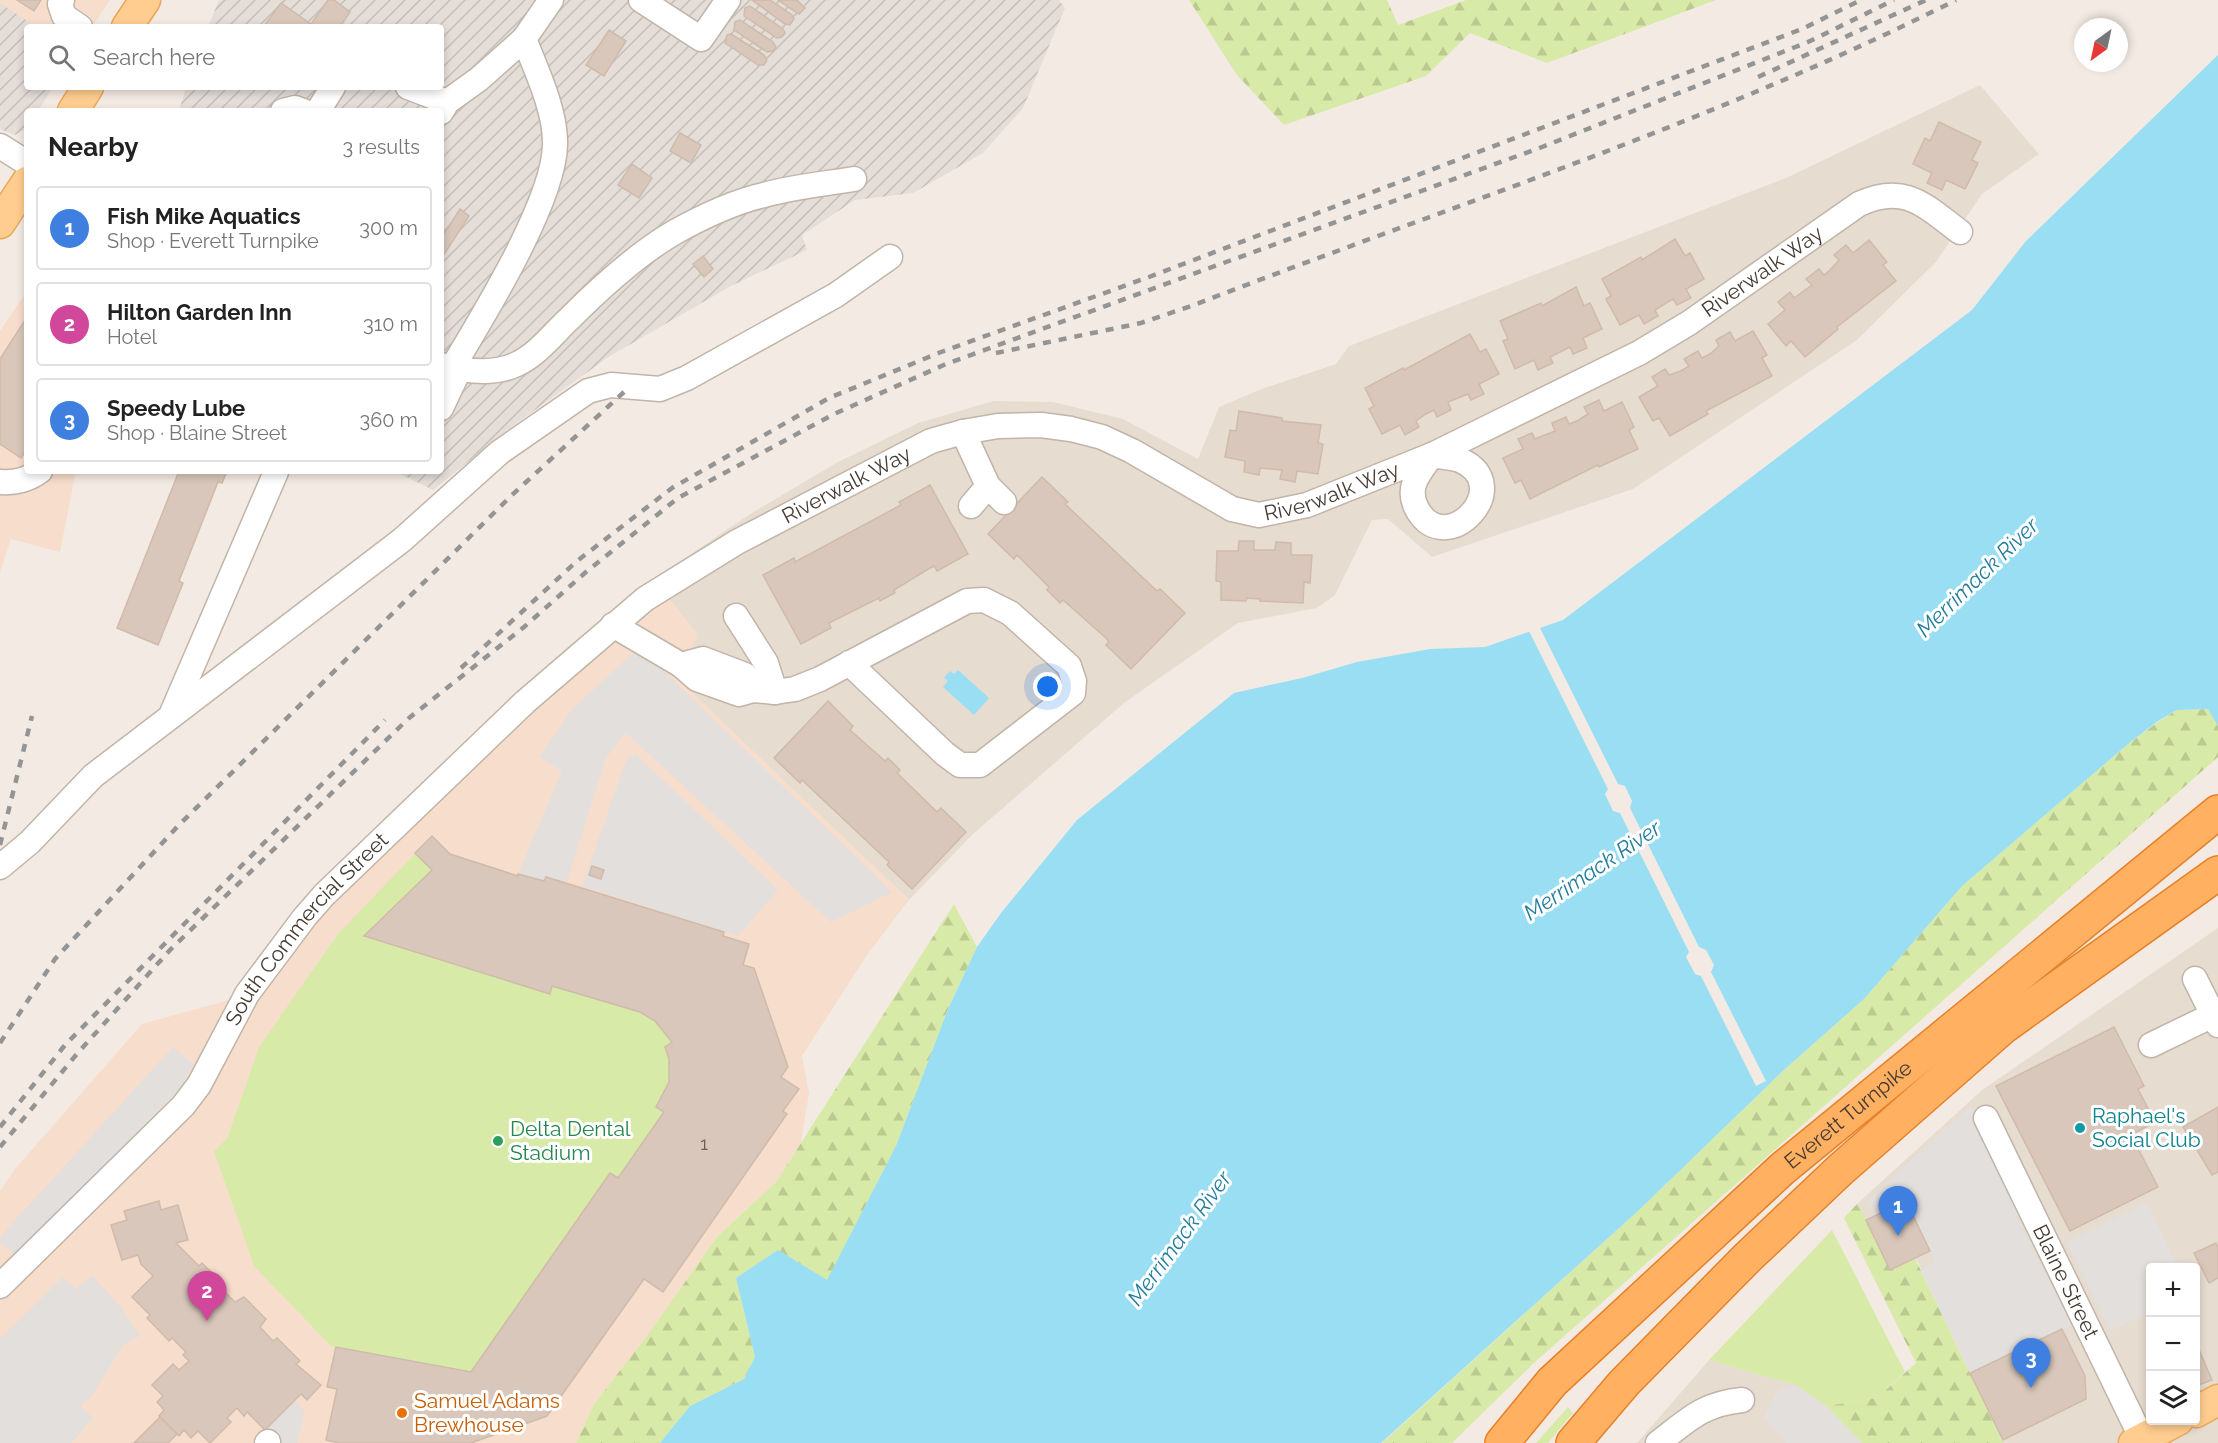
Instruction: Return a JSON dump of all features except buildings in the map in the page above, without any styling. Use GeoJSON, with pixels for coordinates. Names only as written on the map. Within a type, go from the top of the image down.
{"type":"FeatureCollection","features":[{"type":"Feature","properties":{"kind":"highway","name":"Everett Turnpike"},"geometry":{"type":"LineString","coordinates":[[1502,1443],[1552,1382],[1782,1169],[2218,812]]}},
{"type":"Feature","properties":{"kind":"highway","name":"Everett Turnpike"},"geometry":{"type":"LineString","coordinates":[[1573,1443],[1624,1383],[1747,1258],[1840,1170],[2003,1027],[2218,873]]}},
{"type":"Feature","properties":{"kind":"highway"},"geometry":{"type":"LineString","coordinates":[[1487,1443],[1552,1382]]}},
{"type":"Feature","properties":{"kind":"highway"},"geometry":{"type":"LineString","coordinates":[[1581,1443],[1624,1383]]}},
{"type":"Feature","properties":{"kind":"main road"},"geometry":{"type":"LineString","coordinates":[[129,24],[145,0]]}},
{"type":"Feature","properties":{"kind":"main road"},"geometry":{"type":"LineString","coordinates":[[75,108],[86,90]]}},
{"type":"Feature","properties":{"kind":"main road"},"geometry":{"type":"LineString","coordinates":[[0,223],[24,187]]}},
{"type":"Feature","properties":{"kind":"main road"},"geometry":{"type":"LineString","coordinates":[[2200,1410],[2218,1400]]}},
{"type":"Feature","properties":{"kind":"main road"},"geometry":{"type":"LineString","coordinates":[[2140,1442],[2169,1425]]}},
{"type":"Feature","properties":{"kind":"street"},"geometry":{"type":"LineString","coordinates":[[62,0],[60,4],[64,16],[76,24]]}},
{"type":"Feature","properties":{"kind":"street"},"geometry":{"type":"LineString","coordinates":[[413,90],[444,107],[524,39],[551,0]]}},
{"type":"Feature","properties":{"kind":"street"},"geometry":{"type":"LineString","coordinates":[[641,0],[701,39],[728,0]]}},
{"type":"Feature","properties":{"kind":"street"},"geometry":{"type":"LineString","coordinates":[[444,396],[451,368],[520,244],[546,187],[555,144],[547,101],[524,39]]}},
{"type":"Feature","properties":{"kind":"street"},"geometry":{"type":"LineString","coordinates":[[320,108],[331,90]]}},
{"type":"Feature","properties":{"kind":"street"},"geometry":{"type":"LineString","coordinates":[[0,146],[24,162]]}},
{"type":"Feature","properties":{"kind":"street"},"geometry":{"type":"LineString","coordinates":[[451,368],[499,370],[518,364],[533,354],[579,308],[632,264],[674,233],[703,219],[763,195],[854,179]]}},
{"type":"Feature","properties":{"kind":"street","name":"Riverwalk Way"},"geometry":{"type":"LineString","coordinates":[[645,599],[737,542],[931,441],[998,426],[1041,425],[1102,437],[1132,451],[1224,505],[1259,515],[1307,505],[1432,455],[1639,353],[1689,323],[1859,204],[1879,195],[1896,194],[1911,198],[1960,232]]}},
{"type":"Feature","properties":{"kind":"street"},"geometry":{"type":"LineString","coordinates":[[0,867],[30,842],[93,776],[402,540],[500,452],[588,391],[611,385],[660,389],[687,378],[836,294],[890,257]]}},
{"type":"Feature","properties":{"kind":"street"},"geometry":{"type":"LineString","coordinates":[[963,432],[996,494],[971,506]]}},
{"type":"Feature","properties":{"kind":"street"},"geometry":{"type":"LineString","coordinates":[[0,482],[13,483],[36,474]]}},
{"type":"Feature","properties":{"kind":"street"},"geometry":{"type":"LineString","coordinates":[[171,715],[275,474]]}},
{"type":"Feature","properties":{"kind":"street","name":"South Commercial Street"},"geometry":{"type":"LineString","coordinates":[[0,1286],[183,1106],[199,1085],[247,994],[288,937],[324,895],[525,702],[645,599]]}},
{"type":"Feature","properties":{"kind":"street"},"geometry":{"type":"LineString","coordinates":[[613,625],[681,665],[703,659],[745,675],[764,691],[795,689],[820,679],[849,663],[967,601],[984,600],[1010,613],[1069,666],[1074,681],[1073,693],[980,765],[960,765],[849,663]]}},
{"type":"Feature","properties":{"kind":"street"},"geometry":{"type":"LineString","coordinates":[[736,616],[766,663],[764,691]]}},
{"type":"Feature","properties":{"kind":"street"},"geometry":{"type":"LineString","coordinates":[[2151,1045],[2216,1020],[2195,979]]}},
{"type":"Feature","properties":{"kind":"street","name":"Blaine Street"},"geometry":{"type":"LineString","coordinates":[[1986,1118],[2140,1442]]}},
{"type":"Feature","properties":{"kind":"street"},"geometry":{"type":"LineString","coordinates":[[1659,1443],[1697,1413],[1719,1402],[1743,1400]]}},
{"type":"Feature","properties":{"kind":"shaded area"},"geometry":{"type":"Polygon","coordinates":[[[0,0],[110,0],[94,24],[32,24],[0,3],[0,0]]]}},
{"type":"Feature","properties":{"kind":"shaded area"},"geometry":{"type":"Polygon","coordinates":[[[219,0],[1059,0],[1065,8],[1023,108],[983,153],[913,193],[855,200],[802,235],[807,250],[731,286],[610,356],[514,425],[433,490],[400,474],[444,474],[444,108],[180,108],[185,90],[444,90],[444,24],[209,24],[219,0]]]}},
{"type":"Feature","properties":{"kind":"shaded area"},"geometry":{"type":"Polygon","coordinates":[[[0,3],[32,24],[24,24],[24,90],[51,90],[40,108],[24,108],[24,130],[15,135],[0,129],[0,3]]]}},
{"type":"Feature","properties":{"kind":"shaded area"},"geometry":{"type":"Polygon","coordinates":[[[1980,85],[2039,154],[1982,194],[1936,262],[1857,340],[1633,489],[1432,557],[1388,519],[1372,520],[1335,595],[1317,608],[1238,623],[1124,703],[973,834],[909,900],[679,681],[697,634],[654,579],[750,514],[838,462],[918,423],[994,401],[1053,402],[1123,419],[1198,459],[1219,407],[1259,390],[1336,364],[1349,346],[1786,178],[1980,85]]]}},
{"type":"Feature","properties":{"kind":"shaded area"},"geometry":{"type":"Polygon","coordinates":[[[24,295],[24,474],[75,474],[60,552],[11,539],[0,572],[0,331],[24,295]]]}},
{"type":"Feature","properties":{"kind":"shaded area"},"geometry":{"type":"Polygon","coordinates":[[[654,579],[697,634],[680,681],[909,900],[867,955],[802,1056],[809,1093],[801,1142],[776,1182],[716,1238],[647,1336],[594,1404],[576,1443],[0,1443],[0,1191],[14,1170],[142,1024],[229,1000],[310,893],[403,800],[570,645],[654,579]]]}},
{"type":"Feature","properties":{"kind":"shaded area"},"geometry":{"type":"Polygon","coordinates":[[[639,647],[892,892],[831,922],[626,733],[606,758],[566,884],[546,877],[544,881],[518,874],[562,771],[539,757],[571,711],[639,647]]]}},
{"type":"Feature","properties":{"kind":"shaded area"},"geometry":{"type":"Polygon","coordinates":[[[636,754],[778,890],[738,936],[582,886],[627,758],[636,754]]]}},
{"type":"Feature","properties":{"kind":"shaded area"},"geometry":{"type":"Polygon","coordinates":[[[2218,928],[2218,1443],[2003,1443],[1916,1258],[1890,1270],[1857,1204],[1982,1090],[2218,928]]]}},
{"type":"Feature","properties":{"kind":"shaded area"},"geometry":{"type":"Polygon","coordinates":[[[173,1047],[194,1065],[182,1085],[156,1116],[15,1255],[0,1242],[0,1237],[173,1047]]]}},
{"type":"Feature","properties":{"kind":"shaded area"},"geometry":{"type":"Polygon","coordinates":[[[1972,1105],[2026,1211],[2016,1216],[2072,1325],[1970,1373],[1921,1270],[1935,1262],[1906,1202],[1874,1217],[1868,1200],[1972,1105]]]}},
{"type":"Feature","properties":{"kind":"shaded area"},"geometry":{"type":"Polygon","coordinates":[[[2147,1203],[2176,1263],[2146,1263],[2146,1314],[2110,1331],[2067,1242],[2147,1203]]]}},
{"type":"Feature","properties":{"kind":"shaded area"},"geometry":{"type":"Polygon","coordinates":[[[92,1276],[120,1306],[140,1336],[123,1345],[91,1397],[82,1403],[81,1407],[93,1418],[71,1443],[0,1443],[0,1339],[63,1277],[74,1288],[77,1288],[92,1276]]]}},
{"type":"Feature","properties":{"kind":"shaded area"},"geometry":{"type":"Polygon","coordinates":[[[1709,1360],[1796,1385],[1826,1406],[1862,1443],[1637,1443],[1709,1360]]]}},
{"type":"Feature","properties":{"kind":"shaded area"},"geometry":{"type":"Polygon","coordinates":[[[1796,1385],[1826,1406],[1862,1443],[1786,1443],[1764,1418],[1778,1390],[1796,1385]]]}},
{"type":"Feature","properties":{"kind":"shaded area"},"geometry":{"type":"Polygon","coordinates":[[[294,1400],[305,1411],[297,1443],[253,1443],[294,1400]]]}},
{"type":"Feature","properties":{"kind":"green space"},"geometry":{"type":"Polygon","coordinates":[[[1189,0],[1387,0],[1398,25],[1466,0],[1716,0],[1547,63],[1470,33],[1426,76],[1284,125],[1237,75],[1189,0]]]}},
{"type":"Feature","properties":{"kind":"green space"},"geometry":{"type":"Polygon","coordinates":[[[2209,709],[2218,726],[2218,757],[1535,1362],[1452,1443],[1382,1443],[1638,1211],[1785,1069],[1864,999],[1962,886],[2128,744],[2158,722],[2177,710],[2209,709]]]}},
{"type":"Feature","properties":{"kind":"green space","name":"Delta Dental Stadium"},"geometry":{"type":"Polygon","coordinates":[[[432,836],[450,854],[517,876],[518,874],[544,881],[546,877],[724,932],[723,937],[749,944],[743,965],[754,968],[788,1067],[782,1077],[799,1089],[783,1111],[787,1114],[663,1292],[644,1279],[547,1416],[471,1443],[339,1443],[326,1440],[337,1389],[327,1387],[335,1347],[331,1346],[254,1266],[214,1151],[227,1139],[259,1047],[338,934],[432,836]]]}},
{"type":"Feature","properties":{"kind":"green space"},"geometry":{"type":"Polygon","coordinates":[[[954,904],[977,947],[948,1009],[896,1146],[827,1281],[778,1250],[736,1278],[755,1357],[744,1379],[690,1406],[660,1443],[576,1443],[594,1404],[647,1336],[716,1238],[776,1182],[954,904]]]}},
{"type":"Feature","properties":{"kind":"green space"},"geometry":{"type":"Polygon","coordinates":[[[1857,1204],[1866,1220],[1915,1258],[2003,1443],[1862,1443],[1826,1406],[1877,1398],[1916,1363],[1844,1218],[1857,1204]]]}},
{"type":"Feature","properties":{"kind":"green space"},"geometry":{"type":"Polygon","coordinates":[[[1832,1230],[1905,1372],[1877,1398],[1826,1406],[1796,1385],[1709,1360],[1832,1230]]]}},
{"type":"Feature","properties":{"kind":"green space"},"geometry":{"type":"Polygon","coordinates":[[[1568,1407],[1573,1413],[1548,1443],[1536,1443],[1568,1407]]]}},
{"type":"Feature","properties":{"kind":"water","name":"Merrimack River"},"geometry":{"type":"Polygon","coordinates":[[[2218,55],[2218,726],[2208,709],[2177,710],[2158,721],[1962,886],[1864,999],[1785,1069],[1638,1211],[1381,1443],[660,1443],[690,1406],[744,1379],[755,1357],[736,1278],[778,1250],[827,1280],[896,1146],[948,1009],[977,947],[1001,913],[1077,820],[1234,693],[1302,678],[1357,662],[1430,649],[1485,647],[1563,620],[1972,310],[2026,241],[2218,55]]]}},
{"type":"Feature","properties":{"kind":"water"},"geometry":{"type":"Polygon","coordinates":[[[958,670],[989,698],[974,715],[943,687],[948,681],[944,678],[950,671],[954,674],[958,670]]]}},
{"type":"Feature","properties":{"kind":"pier"},"geometry":{"type":"Polygon","coordinates":[[[1539,626],[1618,784],[1625,786],[1632,801],[1630,808],[1699,947],[1706,950],[1714,965],[1711,972],[1766,1081],[1756,1086],[1701,976],[1695,974],[1686,957],[1689,952],[1620,813],[1613,811],[1605,794],[1608,789],[1528,629],[1539,626]]]}},
{"type":"Feature","properties":{"kind":"railway"},"geometry":{"type":"LineString","coordinates":[[461,668],[577,561],[672,488],[829,398],[941,352],[1149,277],[1802,29],[1861,0]]}},
{"type":"Feature","properties":{"kind":"railway"},"geometry":{"type":"LineString","coordinates":[[0,1147],[76,1055],[170,950],[409,718],[524,627],[586,572],[678,498],[834,414],[946,364],[1542,147],[1808,42],[1894,0]]}},
{"type":"Feature","properties":{"kind":"railway"},"geometry":{"type":"LineString","coordinates":[[1758,77],[1926,0]]}},
{"type":"Feature","properties":{"kind":"railway"},"geometry":{"type":"LineString","coordinates":[[996,353],[1141,323],[1194,305],[1674,125],[1863,45],[1956,0]]}},
{"type":"Feature","properties":{"kind":"railway"},"geometry":{"type":"LineString","coordinates":[[0,1043],[55,959],[178,826],[512,495],[624,392]]}},
{"type":"Feature","properties":{"kind":"railway"},"geometry":{"type":"LineString","coordinates":[[0,845],[32,716]]}},
{"type":"Feature","properties":{"kind":"railway"},"geometry":{"type":"LineString","coordinates":[[0,1127],[65,1045],[385,720]]}},
{"type":"Feature","properties":{"kind":"place","name":"Raphael's Social Club"},"geometry":{"type":"Point","coordinates":[2080,1128]}},
{"type":"Feature","properties":{"kind":"place","name":"Delta Dental Stadium"},"geometry":{"type":"Point","coordinates":[498,1141]}},
{"type":"Feature","properties":{"kind":"place","name":"Fish Mike Aquatics"},"geometry":{"type":"Point","coordinates":[1898,1236]}},
{"type":"Feature","properties":{"kind":"place","name":"Hilton Garden Inn"},"geometry":{"type":"Point","coordinates":[207,1321]}},
{"type":"Feature","properties":{"kind":"place","name":"Speedy Lube"},"geometry":{"type":"Point","coordinates":[2031,1388]}},
{"type":"Feature","properties":{"kind":"place","name":"Samuel Adams Brewhouse"},"geometry":{"type":"Point","coordinates":[402,1413]}}]}
